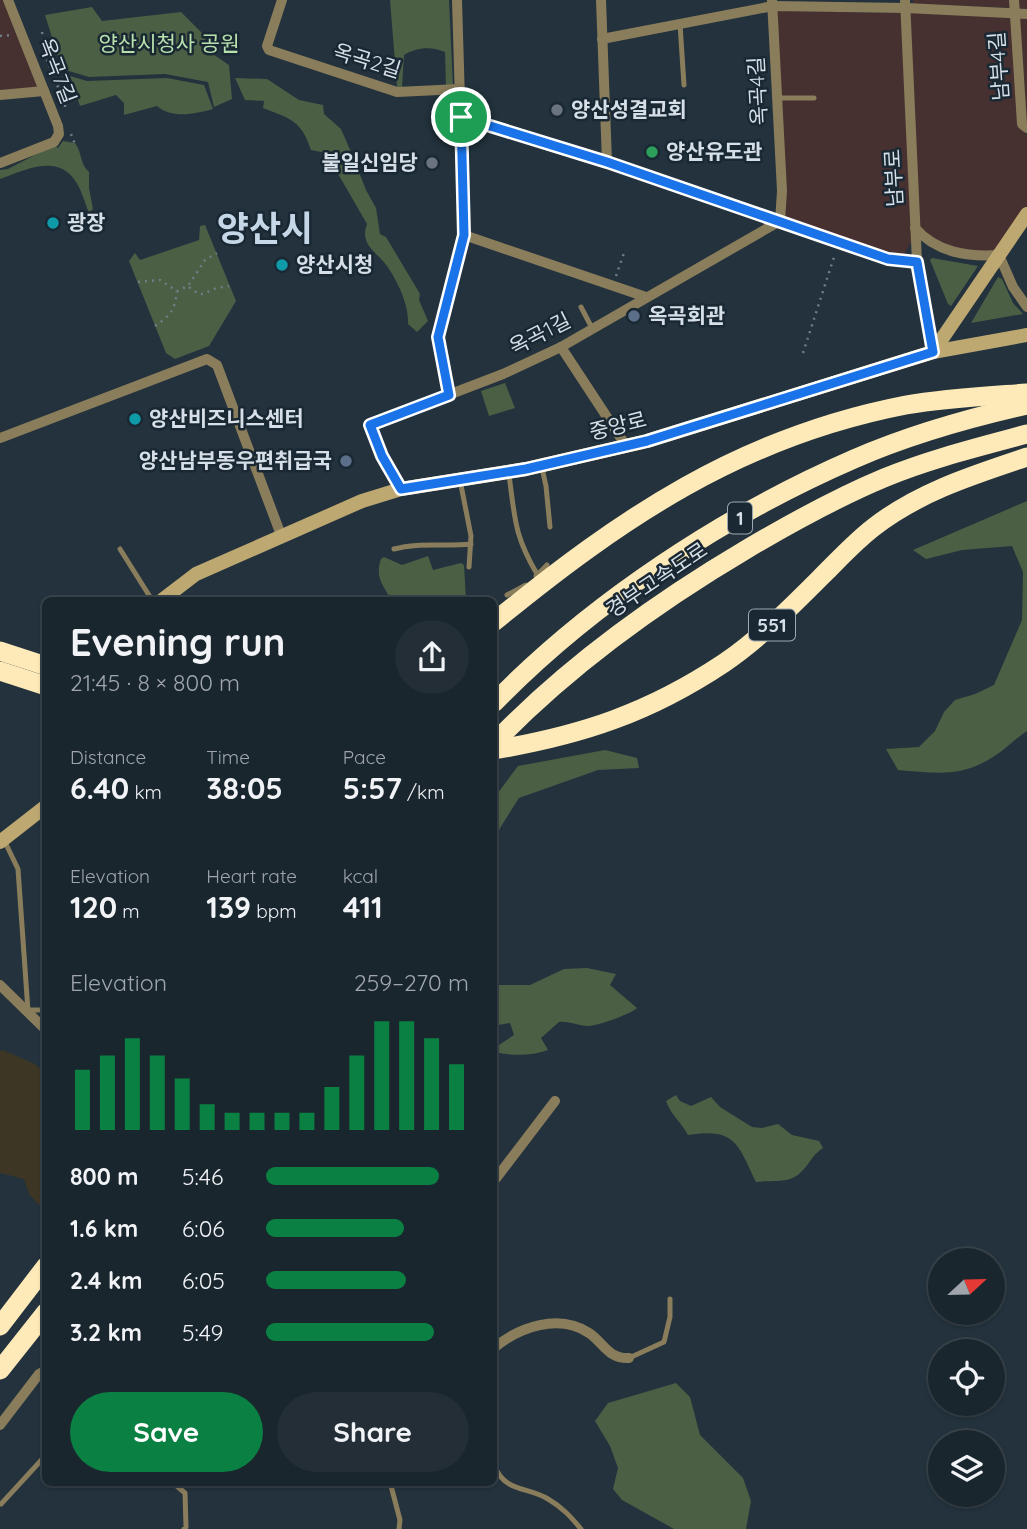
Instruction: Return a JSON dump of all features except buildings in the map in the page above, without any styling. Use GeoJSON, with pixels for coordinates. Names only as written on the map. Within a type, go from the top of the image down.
{"type":"FeatureCollection","features":[{"type":"Feature","properties":{"kind":"highway"},"geometry":{"type":"LineString","coordinates":[[497,620],[545,580],[632,517],[703,475],[743,456],[813,429],[881,411],[933,401],[1027,393]]}},
{"type":"Feature","properties":{"kind":"highway","name":"경부고속도로"},"geometry":{"type":"LineString","coordinates":[[497,700],[545,654],[648,574],[750,512],[816,477],[881,448],[953,424],[1027,405]]}},
{"type":"Feature","properties":{"kind":"highway","name":"경부고속도로"},"geometry":{"type":"LineString","coordinates":[[497,740],[527,710],[639,617],[686,585],[790,524],[885,478],[947,456],[1027,434]]}},
{"type":"Feature","properties":{"kind":"highway","name":"551"},"geometry":{"type":"LineString","coordinates":[[497,749],[601,726],[636,713],[674,694],[726,662],[779,619],[872,529],[896,512],[953,482],[1027,457]]}},
{"type":"Feature","properties":{"kind":"highway"},"geometry":{"type":"LineString","coordinates":[[0,651],[42,665]]}},
{"type":"Feature","properties":{"kind":"highway"},"geometry":{"type":"LineString","coordinates":[[0,671],[42,685]]}},
{"type":"Feature","properties":{"kind":"highway"},"geometry":{"type":"LineString","coordinates":[[0,1326],[42,1271]]}},
{"type":"Feature","properties":{"kind":"highway"},"geometry":{"type":"LineString","coordinates":[[0,1370],[42,1317]]}},
{"type":"Feature","properties":{"kind":"main road"},"geometry":{"type":"LineString","coordinates":[[933,352],[1027,214]]}},
{"type":"Feature","properties":{"kind":"main road","name":"중앙로"},"geometry":{"type":"LineString","coordinates":[[166,597],[196,574],[362,501],[401,489],[509,472],[625,446],[701,426],[933,352],[1027,335]]}},
{"type":"Feature","properties":{"kind":"main road"},"geometry":{"type":"LineString","coordinates":[[2,840],[42,809]]}},
{"type":"Feature","properties":{"kind":"street","name":"옥곡7길"},"geometry":{"type":"LineString","coordinates":[[0,163],[54,142],[58,134],[58,126],[8,0]]}},
{"type":"Feature","properties":{"kind":"street","name":"옥곡2길"},"geometry":{"type":"LineString","coordinates":[[282,0],[267,46],[269,50],[397,92],[460,89]]}},
{"type":"Feature","properties":{"kind":"street"},"geometry":{"type":"LineString","coordinates":[[449,395],[438,337],[464,235],[457,0]]}},
{"type":"Feature","properties":{"kind":"street"},"geometry":{"type":"LineString","coordinates":[[601,0],[607,162]]}},
{"type":"Feature","properties":{"kind":"street","name":"남부4길"},"geometry":{"type":"LineString","coordinates":[[1014,0],[1021,13],[1022,124],[1027,128]]}},
{"type":"Feature","properties":{"kind":"street"},"geometry":{"type":"LineString","coordinates":[[602,39],[773,3],[905,4],[1021,13]]}},
{"type":"Feature","properties":{"kind":"street","name":"옥곡4길"},"geometry":{"type":"LineString","coordinates":[[773,3],[782,191],[780,221]]}},
{"type":"Feature","properties":{"kind":"street","name":"남부로"},"geometry":{"type":"LineString","coordinates":[[905,4],[917,262],[933,352]]}},
{"type":"Feature","properties":{"kind":"street"},"geometry":{"type":"LineString","coordinates":[[0,95],[44,91]]}},
{"type":"Feature","properties":{"kind":"street"},"geometry":{"type":"LineString","coordinates":[[461,117],[607,162],[888,259],[917,262]]}},
{"type":"Feature","properties":{"kind":"street","name":"옥곡1길"},"geometry":{"type":"LineString","coordinates":[[401,489],[382,456],[370,425],[503,374],[561,347],[780,221]]}},
{"type":"Feature","properties":{"kind":"street"},"geometry":{"type":"LineString","coordinates":[[915,228],[926,239],[943,248],[976,256],[999,255],[1013,288],[1027,307]]}},
{"type":"Feature","properties":{"kind":"street"},"geometry":{"type":"LineString","coordinates":[[464,235],[646,297]]}},
{"type":"Feature","properties":{"kind":"street"},"geometry":{"type":"LineString","coordinates":[[561,347],[625,446]]}},
{"type":"Feature","properties":{"kind":"street"},"geometry":{"type":"LineString","coordinates":[[0,438],[207,359],[217,365],[281,535]]}},
{"type":"Feature","properties":{"kind":"street"},"geometry":{"type":"LineString","coordinates":[[0,985],[42,1026]]}},
{"type":"Feature","properties":{"kind":"street"},"geometry":{"type":"LineString","coordinates":[[497,1177],[555,1101]]}},
{"type":"Feature","properties":{"kind":"street"},"geometry":{"type":"LineString","coordinates":[[497,1345],[506,1337],[535,1326],[558,1324],[590,1334],[619,1358],[629,1358]]}},
{"type":"Feature","properties":{"kind":"street"},"geometry":{"type":"LineString","coordinates":[[0,1426],[42,1372]]}},
{"type":"Feature","properties":{"kind":"lane"},"geometry":{"type":"LineString","coordinates":[[680,24],[684,85]]}},
{"type":"Feature","properties":{"kind":"lane"},"geometry":{"type":"LineString","coordinates":[[777,98],[814,98]]}},
{"type":"Feature","properties":{"kind":"lane"},"geometry":{"type":"LineString","coordinates":[[581,307],[592,328]]}},
{"type":"Feature","properties":{"kind":"lane"},"geometry":{"type":"LineString","coordinates":[[541,465],[550,527]]}},
{"type":"Feature","properties":{"kind":"lane"},"geometry":{"type":"LineString","coordinates":[[509,472],[515,526],[522,547],[537,574]]}},
{"type":"Feature","properties":{"kind":"lane"},"geometry":{"type":"LineString","coordinates":[[460,480],[471,536],[469,567]]}},
{"type":"Feature","properties":{"kind":"lane"},"geometry":{"type":"LineString","coordinates":[[394,549],[408,545],[449,547],[471,544]]}},
{"type":"Feature","properties":{"kind":"lane"},"geometry":{"type":"LineString","coordinates":[[120,549],[150,597]]}},
{"type":"Feature","properties":{"kind":"lane"},"geometry":{"type":"LineString","coordinates":[[507,594],[522,588],[547,565]]}},
{"type":"Feature","properties":{"kind":"lane"},"geometry":{"type":"LineString","coordinates":[[2,840],[18,869],[28,1012],[42,1010]]}},
{"type":"Feature","properties":{"kind":"lane"},"geometry":{"type":"LineString","coordinates":[[629,1358],[664,1342],[670,1317],[670,1299]]}},
{"type":"Feature","properties":{"kind":"lane"},"geometry":{"type":"LineString","coordinates":[[1,1504],[42,1459]]}},
{"type":"Feature","properties":{"kind":"lane"},"geometry":{"type":"LineString","coordinates":[[497,1473],[512,1486],[546,1497],[566,1512],[581,1529]]}},
{"type":"Feature","properties":{"kind":"lane"},"geometry":{"type":"LineString","coordinates":[[177,1486],[185,1493],[184,1529]]}},
{"type":"Feature","properties":{"kind":"lane"},"geometry":{"type":"LineString","coordinates":[[391,1486],[400,1520],[399,1529]]}},
{"type":"Feature","properties":{"kind":"path"},"geometry":{"type":"LineString","coordinates":[[42,32],[46,58],[65,104],[65,120]]}},
{"type":"Feature","properties":{"kind":"path"},"geometry":{"type":"LineString","coordinates":[[70,131],[75,144]]}},
{"type":"Feature","properties":{"kind":"path"},"geometry":{"type":"LineString","coordinates":[[803,353],[840,241]]}},
{"type":"Feature","properties":{"kind":"path"},"geometry":{"type":"LineString","coordinates":[[177,291],[188,286],[205,260],[217,253]]}},
{"type":"Feature","properties":{"kind":"path"},"geometry":{"type":"LineString","coordinates":[[613,286],[624,253]]}},
{"type":"Feature","properties":{"kind":"path"},"geometry":{"type":"LineString","coordinates":[[138,282],[160,280],[177,291]]}},
{"type":"Feature","properties":{"kind":"path"},"geometry":{"type":"LineString","coordinates":[[188,286],[198,294],[208,294],[217,288],[229,286]]}},
{"type":"Feature","properties":{"kind":"path"},"geometry":{"type":"LineString","coordinates":[[155,326],[168,318],[174,310],[177,291]]}},
{"type":"Feature","properties":{"kind":"shaded area"},"geometry":{"type":"Polygon","coordinates":[[[0,0],[6,0],[42,89],[0,93],[0,0]]]}},
{"type":"Feature","properties":{"kind":"shaded area"},"geometry":{"type":"Polygon","coordinates":[[[913,0],[1027,0],[1027,126],[1013,8],[913,4],[913,0]]]}},
{"type":"Feature","properties":{"kind":"shaded area"},"geometry":{"type":"Polygon","coordinates":[[[777,11],[901,13],[912,241],[905,253],[891,255],[783,219],[777,11]]]}},
{"type":"Feature","properties":{"kind":"shaded area"},"geometry":{"type":"Polygon","coordinates":[[[910,11],[1012,15],[1019,127],[1027,135],[1027,208],[996,252],[977,253],[943,246],[918,226],[910,11]]]}},
{"type":"Feature","properties":{"kind":"shaded area"},"geometry":{"type":"Polygon","coordinates":[[[0,1051],[35,1064],[42,1070],[42,1202],[39,1205],[29,1194],[24,1179],[0,1173],[0,1051]]]}},
{"type":"Feature","properties":{"kind":"green space"},"geometry":{"type":"Polygon","coordinates":[[[390,0],[449,0],[453,86],[446,87],[445,52],[424,48],[404,55],[402,88],[397,87],[390,0]]]}},
{"type":"Feature","properties":{"kind":"green space","name":"양산시청사 공원"},"geometry":{"type":"Polygon","coordinates":[[[92,7],[102,21],[181,12],[205,36],[207,50],[229,65],[232,99],[214,107],[208,82],[165,74],[89,77],[62,69],[45,15],[92,7]]]}},
{"type":"Feature","properties":{"kind":"green space"},"geometry":{"type":"Polygon","coordinates":[[[70,76],[87,81],[167,78],[204,85],[213,109],[177,114],[157,106],[124,115],[124,103],[116,95],[80,106],[70,76]]]}},
{"type":"Feature","properties":{"kind":"green space"},"geometry":{"type":"Polygon","coordinates":[[[235,78],[267,79],[299,100],[323,105],[324,114],[341,129],[376,208],[380,234],[386,237],[420,294],[419,300],[428,321],[417,332],[408,324],[407,309],[399,286],[387,266],[367,243],[367,224],[326,153],[311,150],[299,126],[288,118],[263,108],[264,101],[245,100],[235,78]]]}},
{"type":"Feature","properties":{"kind":"green space"},"geometry":{"type":"Polygon","coordinates":[[[63,141],[75,143],[89,172],[93,209],[89,213],[76,182],[69,173],[60,168],[30,168],[0,179],[0,170],[8,169],[54,145],[58,148],[63,141]]]}},
{"type":"Feature","properties":{"kind":"green space"},"geometry":{"type":"Polygon","coordinates":[[[205,225],[236,301],[209,346],[175,359],[166,353],[129,261],[135,253],[140,260],[199,240],[200,226],[205,225]]]}},
{"type":"Feature","properties":{"kind":"green space"},"geometry":{"type":"Polygon","coordinates":[[[932,258],[978,266],[951,306],[930,260],[932,258]]]}},
{"type":"Feature","properties":{"kind":"green space"},"geometry":{"type":"Polygon","coordinates":[[[998,277],[1002,279],[1013,303],[1023,314],[971,323],[998,277]]]}},
{"type":"Feature","properties":{"kind":"green space"},"geometry":{"type":"Polygon","coordinates":[[[505,383],[515,408],[489,416],[481,391],[505,383]]]}},
{"type":"Feature","properties":{"kind":"green space"},"geometry":{"type":"Polygon","coordinates":[[[1027,501],[1027,731],[996,755],[961,771],[898,770],[886,749],[919,747],[935,731],[944,712],[955,700],[994,685],[1022,620],[1023,572],[1012,546],[962,550],[926,559],[913,550],[1027,501]]]}},
{"type":"Feature","properties":{"kind":"green space"},"geometry":{"type":"Polygon","coordinates":[[[428,556],[433,570],[461,563],[464,565],[466,597],[390,597],[379,575],[381,559],[384,557],[402,565],[428,556]]]}},
{"type":"Feature","properties":{"kind":"green space"},"geometry":{"type":"Polygon","coordinates":[[[605,750],[637,758],[639,768],[598,770],[519,798],[497,836],[497,794],[518,766],[605,750]]]}},
{"type":"Feature","properties":{"kind":"green space"},"geometry":{"type":"Polygon","coordinates":[[[587,968],[616,974],[610,985],[637,1008],[606,1022],[592,1025],[559,1022],[541,1038],[548,1050],[522,1055],[497,1052],[499,1045],[514,1035],[510,1023],[498,1025],[497,985],[530,985],[564,969],[587,968]]]}},
{"type":"Feature","properties":{"kind":"green space"},"geometry":{"type":"Polygon","coordinates":[[[676,1095],[680,1101],[691,1106],[711,1097],[720,1107],[752,1127],[762,1128],[778,1124],[792,1135],[819,1141],[823,1148],[796,1176],[785,1180],[756,1182],[739,1149],[726,1137],[704,1133],[688,1135],[666,1101],[676,1095]]]}},
{"type":"Feature","properties":{"kind":"green space"},"geometry":{"type":"Polygon","coordinates":[[[676,1383],[690,1397],[700,1435],[743,1478],[751,1501],[746,1529],[674,1529],[622,1500],[613,1489],[618,1468],[610,1446],[595,1421],[608,1403],[676,1383]]]}},
{"type":"Feature","properties":{"kind":"place","name":"양산성결교회"},"geometry":{"type":"Point","coordinates":[557,110]}},
{"type":"Feature","properties":{"kind":"place","name":"양산유도관"},"geometry":{"type":"Point","coordinates":[652,152]}},
{"type":"Feature","properties":{"kind":"place","name":"불일신임당"},"geometry":{"type":"Point","coordinates":[432,163]}},
{"type":"Feature","properties":{"kind":"place","name":"광장"},"geometry":{"type":"Point","coordinates":[53,223]}},
{"type":"Feature","properties":{"kind":"place","name":"양산시청"},"geometry":{"type":"Point","coordinates":[282,265]}},
{"type":"Feature","properties":{"kind":"place","name":"옥곡회관"},"geometry":{"type":"Point","coordinates":[634,316]}},
{"type":"Feature","properties":{"kind":"place","name":"양산비즈니스센터"},"geometry":{"type":"Point","coordinates":[135,419]}},
{"type":"Feature","properties":{"kind":"place","name":"양산남부동우편취급국"},"geometry":{"type":"Point","coordinates":[346,461]}},
{"type":"Feature","properties":{"kind":"district","name":"양산시"},"geometry":{"type":"Point","coordinates":[265,229]}},
{"type":"Feature","properties":{"kind":"route"},"geometry":{"type":"LineString","coordinates":[[461,117],[607,162],[888,259],[917,262],[933,352],[647,441],[526,469],[401,489],[382,456],[370,425],[449,395],[438,337],[464,235],[461,117]]}}]}
